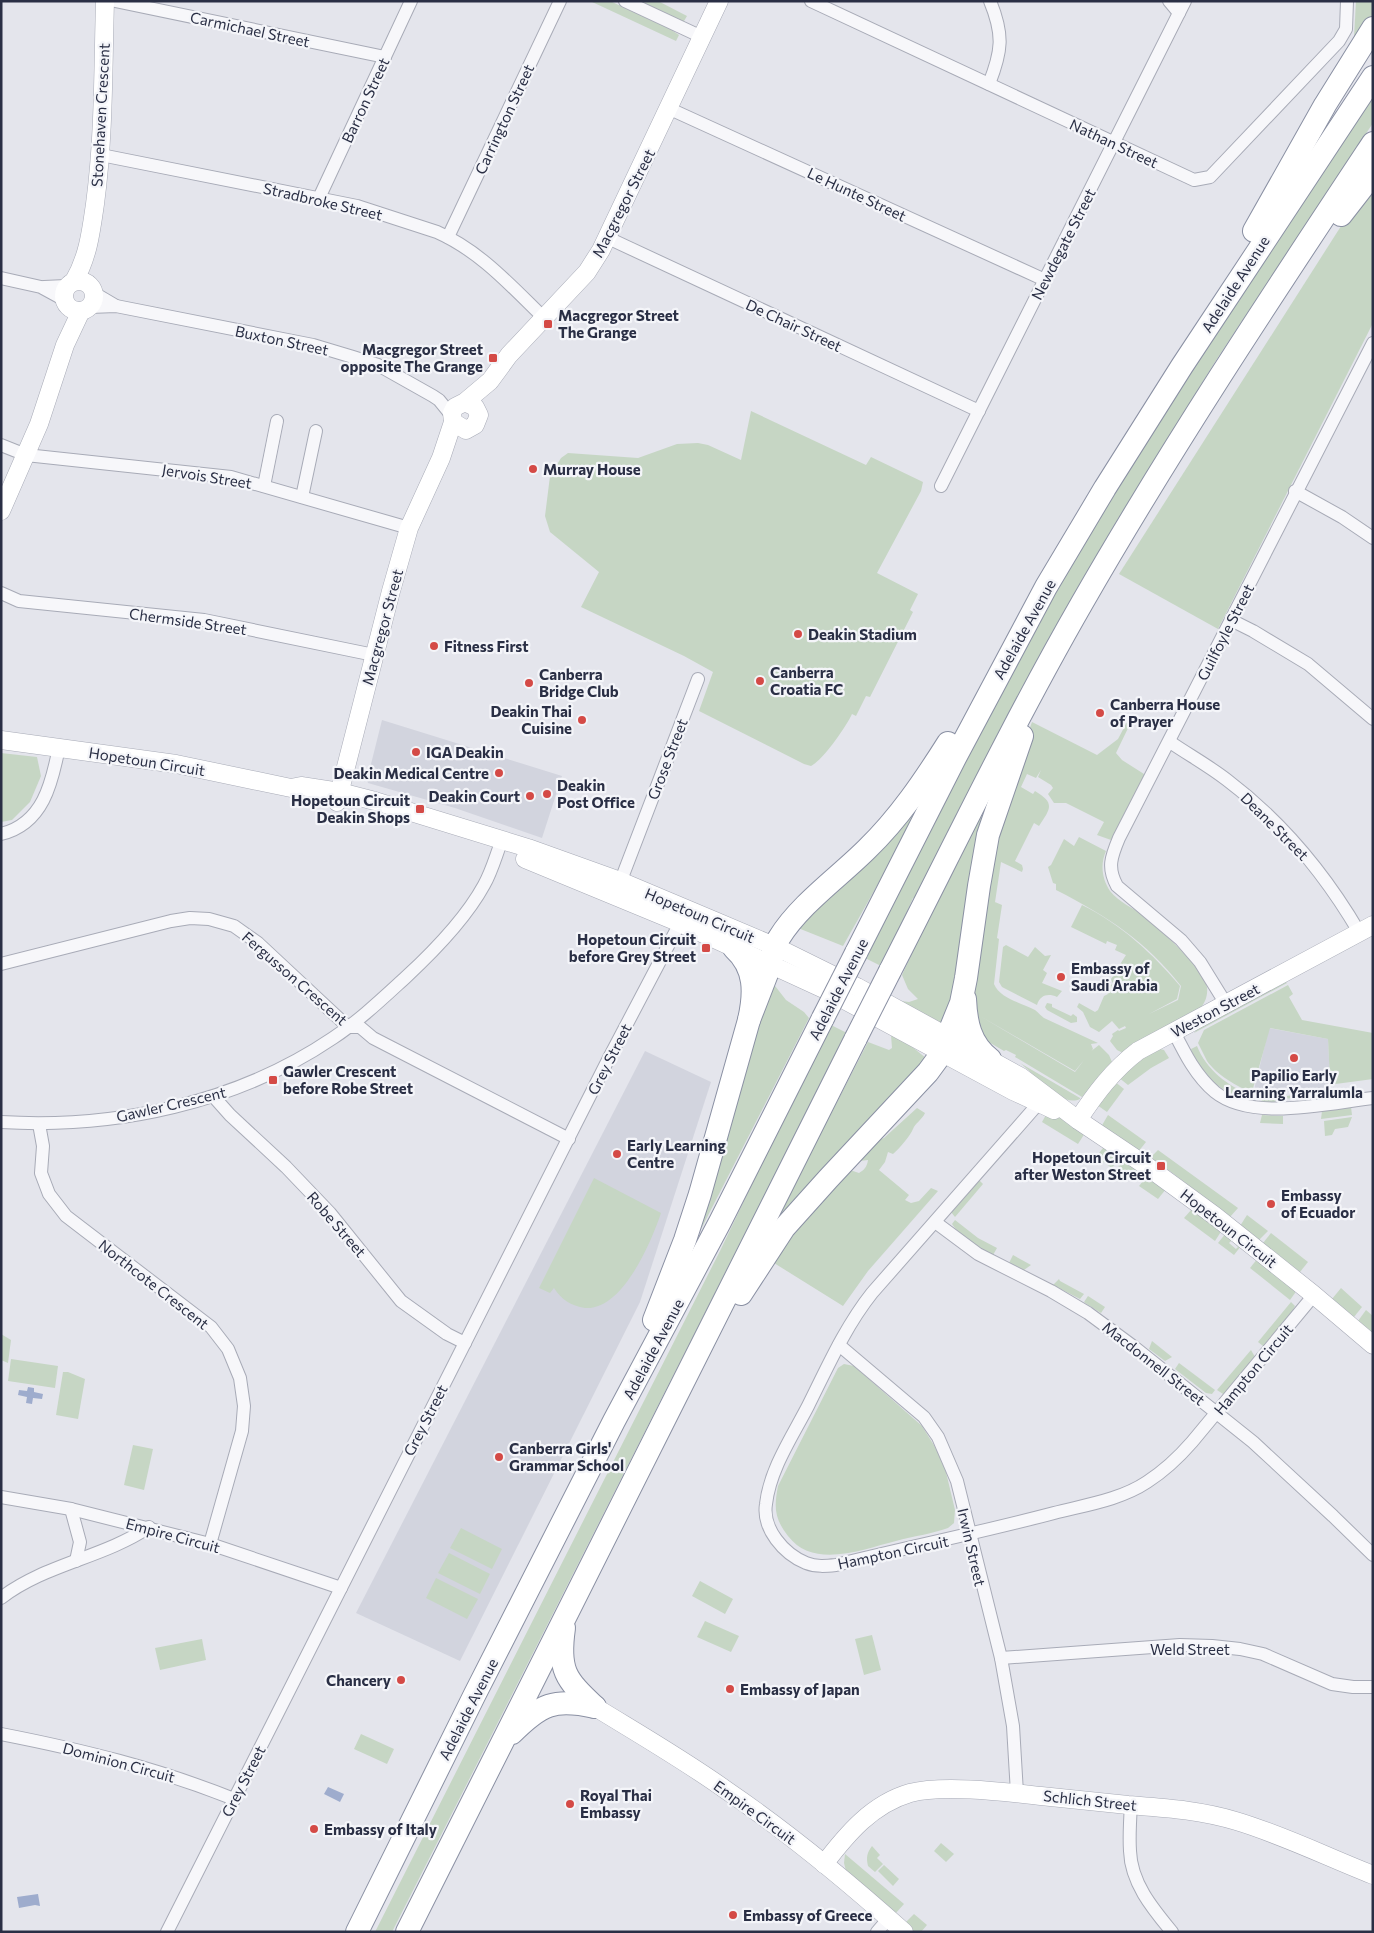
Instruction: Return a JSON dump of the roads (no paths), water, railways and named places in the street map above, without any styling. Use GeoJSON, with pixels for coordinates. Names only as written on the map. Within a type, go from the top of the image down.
{"type":"FeatureCollection","features":[{"type":"Feature","properties":{"kind":"highway"},"geometry":{"type":"LineString","coordinates":[[1182,366],[1209,309],[1325,105],[1347,73],[1373,28]]}},
{"type":"Feature","properties":{"kind":"highway","name":"Adelaide Avenue"},"geometry":{"type":"LineString","coordinates":[[357,1932],[614,1421],[720,1222],[955,758],[1046,587],[1105,488],[1182,366],[1373,77]]}},
{"type":"Feature","properties":{"kind":"highway"},"geometry":{"type":"LineString","coordinates":[[407,1932],[666,1419],[679,1388],[1012,732],[1057,649],[1155,479],[1230,360],[1373,143]]}},
{"type":"Feature","properties":{"kind":"highway"},"geometry":{"type":"LineString","coordinates":[[1230,360],[1264,326],[1318,246],[1373,174]]}},
{"type":"Feature","properties":{"kind":"highway"},"geometry":{"type":"LineString","coordinates":[[614,1421],[685,1240],[750,1020],[772,955],[787,927],[867,849],[908,803],[1046,587]]}},
{"type":"Feature","properties":{"kind":"highway"},"geometry":{"type":"LineString","coordinates":[[666,1419],[687,1391],[745,1289],[784,1228],[928,1072],[945,1044],[958,1010],[966,978],[988,835],[1019,745],[1057,649]]}},
{"type":"Feature","properties":{"kind":"highway"},"geometry":{"type":"LineString","coordinates":[[734,948],[746,962],[753,980],[754,994],[750,1020]]}},
{"type":"Feature","properties":{"kind":"highway"},"geometry":{"type":"LineString","coordinates":[[966,978],[966,1012],[970,1032],[976,1046],[990,1059]]}},
{"type":"Feature","properties":{"kind":"highway"},"geometry":{"type":"LineString","coordinates":[[566,1614],[562,1652],[564,1670],[575,1688],[595,1707]]}},
{"type":"Feature","properties":{"kind":"highway"},"geometry":{"type":"LineString","coordinates":[[500,1746],[524,1721],[547,1706],[566,1703],[595,1707]]}},
{"type":"Feature","properties":{"kind":"street","name":"Stonehaven Crescent"},"geometry":{"type":"LineString","coordinates":[[1,511],[39,424],[65,345],[78,296],[101,155],[105,1]]}},
{"type":"Feature","properties":{"kind":"street","name":"Carmichael Street"},"geometry":{"type":"LineString","coordinates":[[115,1],[385,57]]}},
{"type":"Feature","properties":{"kind":"street","name":"Barron Street"},"geometry":{"type":"LineString","coordinates":[[319,198],[410,1]]}},
{"type":"Feature","properties":{"kind":"street","name":"Carrington Street"},"geometry":{"type":"LineString","coordinates":[[448,237],[560,1]]}},
{"type":"Feature","properties":{"kind":"street"},"geometry":{"type":"LineString","coordinates":[[625,1],[702,37]]}},
{"type":"Feature","properties":{"kind":"street","name":"Macgregor Street"},"geometry":{"type":"LineString","coordinates":[[338,797],[409,528],[462,414],[509,356],[587,272],[608,238],[719,1]]}},
{"type":"Feature","properties":{"kind":"street","name":"Nathan Street"},"geometry":{"type":"LineString","coordinates":[[811,1],[1194,180],[1210,177],[1339,42],[1346,29],[1347,1]]}},
{"type":"Feature","properties":{"kind":"street"},"geometry":{"type":"LineString","coordinates":[[989,84],[997,64],[1000,43],[999,22],[990,1]]}},
{"type":"Feature","properties":{"kind":"street"},"geometry":{"type":"LineString","coordinates":[[1169,1],[1179,13]]}},
{"type":"Feature","properties":{"kind":"street","name":"Newdegate Street"},"geometry":{"type":"LineString","coordinates":[[941,486],[1185,1]]}},
{"type":"Feature","properties":{"kind":"street","name":"Le Hunte Street"},"geometry":{"type":"LineString","coordinates":[[670,109],[1045,280]]}},
{"type":"Feature","properties":{"kind":"street","name":"Stradbroke Street"},"geometry":{"type":"LineString","coordinates":[[101,155],[357,206],[448,237],[488,264],[544,318]]}},
{"type":"Feature","properties":{"kind":"street","name":"De Chair Street"},"geometry":{"type":"LineString","coordinates":[[608,238],[979,411]]}},
{"type":"Feature","properties":{"kind":"street","name":"Buxton Street"},"geometry":{"type":"LineString","coordinates":[[1,278],[116,306],[313,345],[353,356],[378,365],[462,414]]}},
{"type":"Feature","properties":{"kind":"street","name":"Guilfoyle Street"},"geometry":{"type":"LineString","coordinates":[[1226,1004],[1200,962],[1182,940],[1117,886],[1111,875],[1111,862],[1119,838],[1170,742],[1296,491],[1368,366],[1373,342]]}},
{"type":"Feature","properties":{"kind":"street"},"geometry":{"type":"LineString","coordinates":[[264,486],[277,421]]}},
{"type":"Feature","properties":{"kind":"street"},"geometry":{"type":"LineString","coordinates":[[302,497],[316,431]]}},
{"type":"Feature","properties":{"kind":"street","name":"Jervois Street"},"geometry":{"type":"LineString","coordinates":[[1,445],[26,455],[231,477],[409,528]]}},
{"type":"Feature","properties":{"kind":"street"},"geometry":{"type":"LineString","coordinates":[[1296,491],[1342,517],[1373,538]]}},
{"type":"Feature","properties":{"kind":"street","name":"Chermside Street"},"geometry":{"type":"LineString","coordinates":[[1,593],[19,601],[204,620],[374,655]]}},
{"type":"Feature","properties":{"kind":"street"},"geometry":{"type":"LineString","coordinates":[[1231,620],[1308,664],[1373,719]]}},
{"type":"Feature","properties":{"kind":"street","name":"Grose Street"},"geometry":{"type":"LineString","coordinates":[[618,888],[698,679]]}},
{"type":"Feature","properties":{"kind":"street","name":"Hopetoun Circuit"},"geometry":{"type":"LineString","coordinates":[[1,740],[176,764],[291,788],[301,786],[338,797],[418,813],[618,888],[772,955],[858,987],[945,1044],[1078,1120],[1148,1167],[1215,1216],[1373,1345]]}},
{"type":"Feature","properties":{"kind":"street","name":"Deane Street"},"geometry":{"type":"LineString","coordinates":[[1170,742],[1228,780],[1289,836],[1366,929]]}},
{"type":"Feature","properties":{"kind":"street"},"geometry":{"type":"LineString","coordinates":[[1,834],[27,821],[41,805],[50,787],[59,747]]}},
{"type":"Feature","properties":{"kind":"street","name":"Gawler Crescent"},"geometry":{"type":"LineString","coordinates":[[1,1122],[39,1124],[103,1120],[161,1109],[214,1097],[303,1057],[348,1027],[393,989],[433,951],[474,901],[493,867],[500,845]]}},
{"type":"Feature","properties":{"kind":"street","name":"Hopetoun Circuit"},"geometry":{"type":"LineString","coordinates":[[683,916],[734,948],[772,955]]}},
{"type":"Feature","properties":{"kind":"street","name":"Grey Street"},"geometry":{"type":"LineString","coordinates":[[167,1932],[609,1058],[683,916]]}},
{"type":"Feature","properties":{"kind":"street","name":"Fergusson Crescent"},"geometry":{"type":"LineString","coordinates":[[1,964],[171,921],[190,918],[209,919],[234,926],[246,934],[348,1027],[360,1027],[373,1038],[569,1139]]}},
{"type":"Feature","properties":{"kind":"street","name":"Weston Street"},"geometry":{"type":"LineString","coordinates":[[1078,1120],[1093,1097],[1121,1064],[1138,1051],[1366,929]]}},
{"type":"Feature","properties":{"kind":"street"},"geometry":{"type":"LineString","coordinates":[[1174,1032],[1197,1073],[1216,1093],[1237,1105],[1267,1110],[1373,1098]]}},
{"type":"Feature","properties":{"kind":"street","name":"Hopetoun Circuit"},"geometry":{"type":"LineString","coordinates":[[945,1044],[990,1059],[1041,1099]]}},
{"type":"Feature","properties":{"kind":"street","name":"Robe Street"},"geometry":{"type":"LineString","coordinates":[[214,1097],[330,1213],[400,1301],[447,1334],[465,1343]]}},
{"type":"Feature","properties":{"kind":"street","name":"Hampton Circuit"},"geometry":{"type":"LineString","coordinates":[[1041,1099],[864,1303],[839,1345],[774,1471],[765,1506],[767,1521],[772,1533],[792,1556],[807,1563],[820,1566],[836,1565],[970,1535],[1118,1496],[1146,1483],[1173,1463],[1217,1413],[1314,1295]]}},
{"type":"Feature","properties":{"kind":"street","name":"Northcote Crescent"},"geometry":{"type":"LineString","coordinates":[[39,1124],[43,1146],[41,1173],[49,1194],[66,1216],[211,1327],[228,1349],[240,1378],[244,1406],[242,1431],[210,1544]]}},
{"type":"Feature","properties":{"kind":"street","name":"Macdonnell Street"},"geometry":{"type":"LineString","coordinates":[[935,1222],[978,1254],[1051,1291],[1088,1313],[1174,1378],[1296,1481],[1373,1555]]}},
{"type":"Feature","properties":{"kind":"street","name":"Irwin Street"},"geometry":{"type":"LineString","coordinates":[[839,1345],[924,1417],[938,1437],[957,1482],[1001,1658],[1013,1726],[1017,1793]]}},
{"type":"Feature","properties":{"kind":"street","name":"Empire Circuit"},"geometry":{"type":"LineString","coordinates":[[1,1497],[71,1509],[210,1544],[341,1588]]}},
{"type":"Feature","properties":{"kind":"street"},"geometry":{"type":"LineString","coordinates":[[71,1509],[80,1542],[76,1561]]}},
{"type":"Feature","properties":{"kind":"street"},"geometry":{"type":"LineString","coordinates":[[1,1598],[40,1575],[97,1554],[149,1528]]}},
{"type":"Feature","properties":{"kind":"street","name":"Weld Street"},"geometry":{"type":"LineString","coordinates":[[1001,1658],[1180,1645],[1212,1646],[1263,1654],[1332,1684],[1373,1687]]}},
{"type":"Feature","properties":{"kind":"street","name":"Empire Circuit"},"geometry":{"type":"LineString","coordinates":[[595,1707],[727,1790],[786,1833],[854,1887],[904,1932]]}},
{"type":"Feature","properties":{"kind":"street","name":"Dominion Circuit"},"geometry":{"type":"LineString","coordinates":[[1,1734],[66,1746],[125,1762],[182,1779],[234,1799]]}},
{"type":"Feature","properties":{"kind":"street","name":"Schlich Street"},"geometry":{"type":"LineString","coordinates":[[824,1864],[863,1818],[876,1809],[910,1794],[928,1790],[952,1790],[1017,1793],[1188,1810],[1235,1821],[1314,1850],[1373,1875]]}},
{"type":"Feature","properties":{"kind":"street"},"geometry":{"type":"LineString","coordinates":[[1130,1805],[1130,1853],[1135,1875],[1144,1894],[1172,1932]]}},
{"type":"Feature","properties":{"kind":"street"},"geometry":{"type":"LineString","coordinates":[[877,1932],[889,1918]]}},
{"type":"Feature","properties":{"kind":"water"},"geometry":{"type":"Polygon","coordinates":[[[28,1387],[34,1388],[34,1392],[43,1394],[42,1399],[33,1398],[32,1404],[26,1403],[27,1397],[18,1395],[19,1390],[27,1391],[28,1387]]]}},
{"type":"Feature","properties":{"kind":"water"},"geometry":{"type":"Polygon","coordinates":[[[328,1787],[344,1794],[340,1802],[324,1794],[328,1787]]]}},
{"type":"Feature","properties":{"kind":"water"},"geometry":{"type":"Polygon","coordinates":[[[38,1894],[40,1906],[19,1908],[17,1897],[38,1894]]]}},
{"type":"Feature","properties":{"kind":"place","name":"Macgregor Street The Grange"},"geometry":{"type":"Point","coordinates":[548,324]}},
{"type":"Feature","properties":{"kind":"place","name":"Macgregor Street opposite The Grange"},"geometry":{"type":"Point","coordinates":[493,358]}},
{"type":"Feature","properties":{"kind":"place","name":"Murray House"},"geometry":{"type":"Point","coordinates":[533,469]}},
{"type":"Feature","properties":{"kind":"place","name":"Deakin Stadium"},"geometry":{"type":"Point","coordinates":[798,634]}},
{"type":"Feature","properties":{"kind":"place","name":"Fitness First"},"geometry":{"type":"Point","coordinates":[434,646]}},
{"type":"Feature","properties":{"kind":"place","name":"Canberra Croatia FC"},"geometry":{"type":"Point","coordinates":[760,681]}},
{"type":"Feature","properties":{"kind":"place","name":"Canberra Bridge Club"},"geometry":{"type":"Point","coordinates":[529,683]}},
{"type":"Feature","properties":{"kind":"place","name":"Canberra House of Prayer"},"geometry":{"type":"Point","coordinates":[1100,713]}},
{"type":"Feature","properties":{"kind":"place","name":"Deakin Thai Cuisine"},"geometry":{"type":"Point","coordinates":[582,720]}},
{"type":"Feature","properties":{"kind":"place","name":"IGA Deakin"},"geometry":{"type":"Point","coordinates":[416,752]}},
{"type":"Feature","properties":{"kind":"place","name":"Deakin Medical Centre"},"geometry":{"type":"Point","coordinates":[499,773]}},
{"type":"Feature","properties":{"kind":"place","name":"Deakin Post Office"},"geometry":{"type":"Point","coordinates":[547,794]}},
{"type":"Feature","properties":{"kind":"place","name":"Deakin Court"},"geometry":{"type":"Point","coordinates":[530,796]}},
{"type":"Feature","properties":{"kind":"place","name":"Hopetoun Circuit Deakin Shops"},"geometry":{"type":"Point","coordinates":[420,809]}},
{"type":"Feature","properties":{"kind":"place","name":"Hopetoun Circuit before Grey Street"},"geometry":{"type":"Point","coordinates":[706,948]}},
{"type":"Feature","properties":{"kind":"place","name":"Embassy of Saudi Arabia"},"geometry":{"type":"Point","coordinates":[1061,977]}},
{"type":"Feature","properties":{"kind":"place","name":"Papilio Early Learning Yarralumla"},"geometry":{"type":"Point","coordinates":[1294,1058]}},
{"type":"Feature","properties":{"kind":"place","name":"Gawler Crescent before Robe Street"},"geometry":{"type":"Point","coordinates":[273,1080]}},
{"type":"Feature","properties":{"kind":"place","name":"Early Learning Centre"},"geometry":{"type":"Point","coordinates":[617,1154]}},
{"type":"Feature","properties":{"kind":"place","name":"Hopetoun Circuit after Weston Street"},"geometry":{"type":"Point","coordinates":[1161,1166]}},
{"type":"Feature","properties":{"kind":"place","name":"Embassy of Ecuador"},"geometry":{"type":"Point","coordinates":[1271,1204]}},
{"type":"Feature","properties":{"kind":"place","name":"Canberra Girls' Grammar School"},"geometry":{"type":"Point","coordinates":[499,1457]}},
{"type":"Feature","properties":{"kind":"place","name":"Chancery"},"geometry":{"type":"Point","coordinates":[401,1680]}},
{"type":"Feature","properties":{"kind":"place","name":"Embassy of Japan"},"geometry":{"type":"Point","coordinates":[730,1689]}},
{"type":"Feature","properties":{"kind":"place","name":"Royal Thai Embassy"},"geometry":{"type":"Point","coordinates":[570,1804]}},
{"type":"Feature","properties":{"kind":"place","name":"Embassy of Italy"},"geometry":{"type":"Point","coordinates":[314,1829]}},
{"type":"Feature","properties":{"kind":"place","name":"Embassy of Greece"},"geometry":{"type":"Point","coordinates":[733,1915]}}]}
